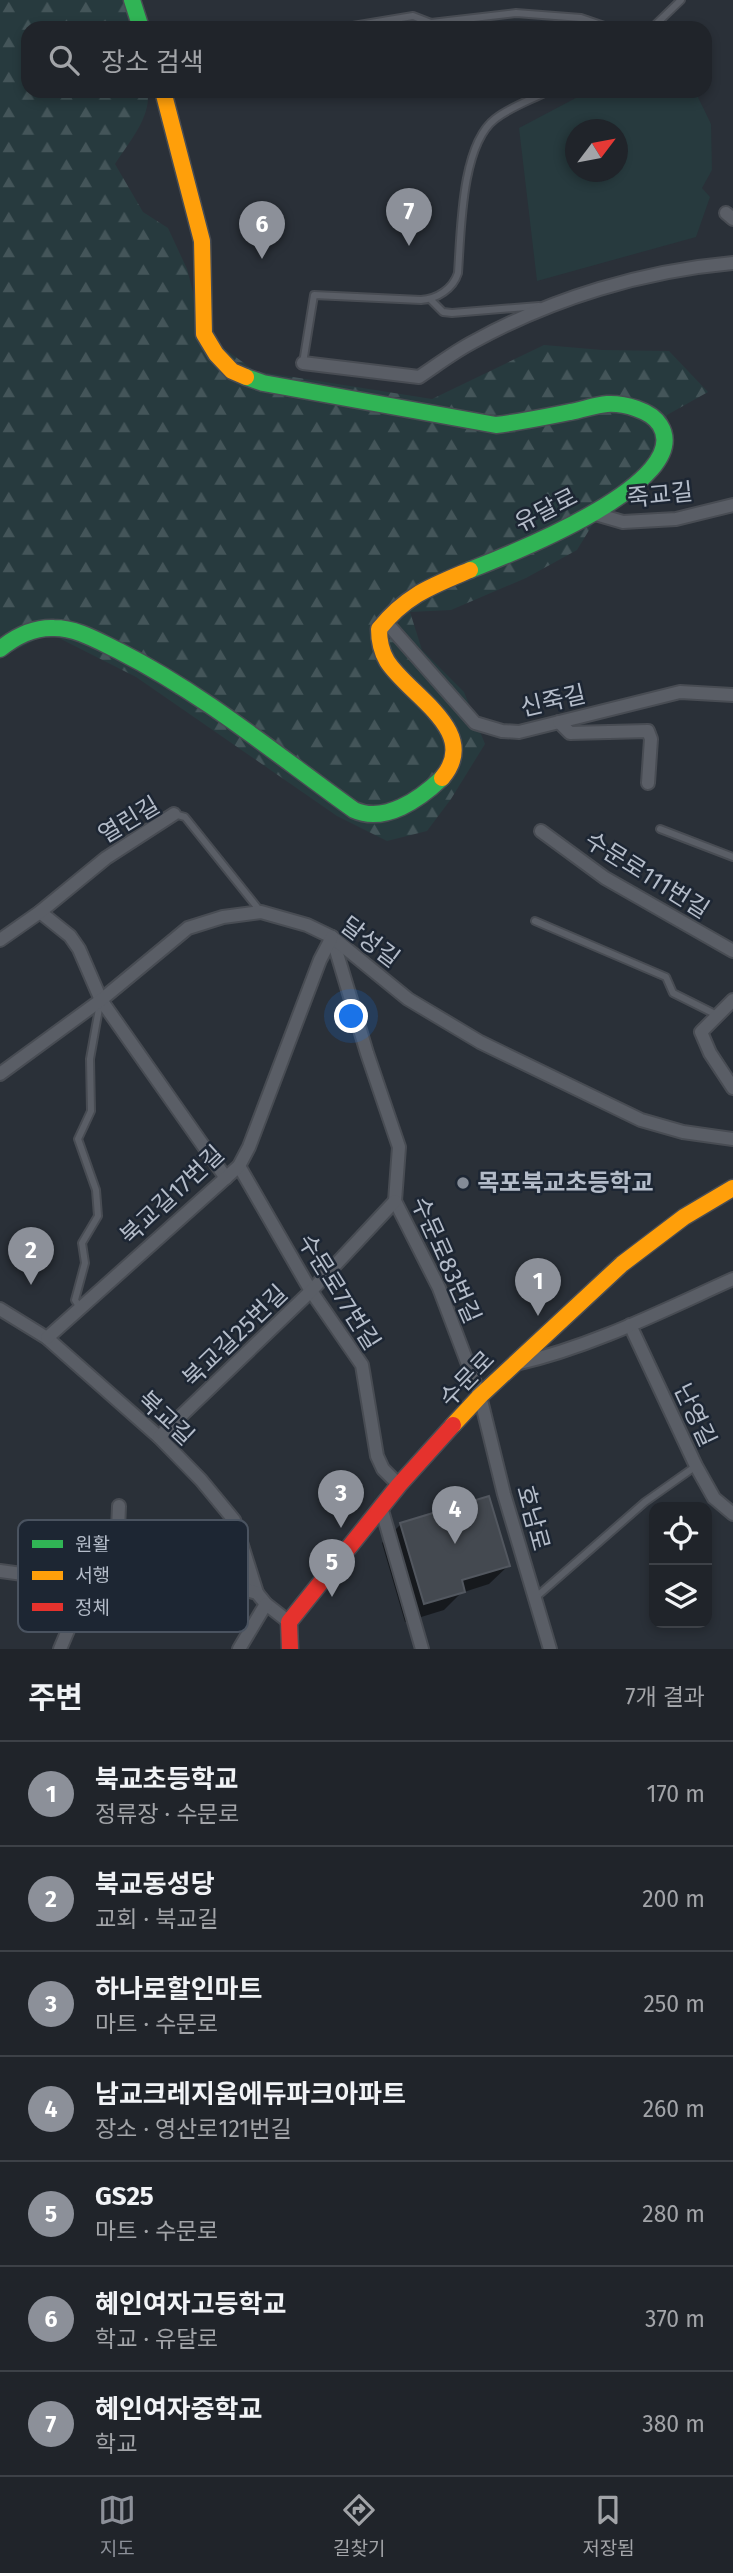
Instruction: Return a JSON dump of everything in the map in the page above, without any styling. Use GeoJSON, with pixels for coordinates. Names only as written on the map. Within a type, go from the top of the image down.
{"type":"FeatureCollection","features":[{"type":"Feature","properties":{"kind":"street"},"geometry":{"type":"LineString","coordinates":[[132,0],[139,21]]}},
{"type":"Feature","properties":{"kind":"street","name":"유달로"},"geometry":{"type":"LineString","coordinates":[[165,98],[202,241],[204,334],[216,354],[232,371],[262,383],[496,425],[608,404],[649,414],[659,422],[664,432],[664,450],[649,474],[632,488],[568,527],[421,590],[385,621]]}},
{"type":"Feature","properties":{"kind":"street"},"geometry":{"type":"LineString","coordinates":[[303,363],[419,377],[472,342],[514,321],[561,303],[657,274],[733,263]]}},
{"type":"Feature","properties":{"kind":"street","name":"죽교길"},"geometry":{"type":"LineString","coordinates":[[592,513],[623,522],[676,519],[733,505]]}},
{"type":"Feature","properties":{"kind":"street"},"geometry":{"type":"LineString","coordinates":[[0,649],[12,638],[29,630],[50,628],[75,631],[133,658],[200,697],[309,779],[354,810],[370,816],[406,804],[446,775],[452,764],[454,746],[445,724],[429,703],[390,666],[380,648],[379,629],[385,621]]}},
{"type":"Feature","properties":{"kind":"street","name":"신죽길"},"geometry":{"type":"LineString","coordinates":[[385,621],[475,723],[502,731],[519,732],[680,692],[733,695]]}},
{"type":"Feature","properties":{"kind":"street"},"geometry":{"type":"LineString","coordinates":[[559,722],[570,733],[648,731],[651,739],[648,783]]}},
{"type":"Feature","properties":{"kind":"street","name":"열린길"},"geometry":{"type":"LineString","coordinates":[[0,940],[40,912],[106,858],[174,814]]}},
{"type":"Feature","properties":{"kind":"street","name":"수문로111번길"},"geometry":{"type":"LineString","coordinates":[[541,831],[605,878],[733,951]]}},
{"type":"Feature","properties":{"kind":"street"},"geometry":{"type":"LineString","coordinates":[[40,912],[70,936],[79,949],[100,1000],[226,1178]]}},
{"type":"Feature","properties":{"kind":"street","name":"달성길"},"geometry":{"type":"LineString","coordinates":[[0,1074],[100,1000],[188,928],[223,917],[261,912],[332,937],[408,999],[480,1042],[641,1120],[683,1132],[733,1139]]}},
{"type":"Feature","properties":{"kind":"street","name":"북교길17번길"},"geometry":{"type":"LineString","coordinates":[[47,1338],[239,1166],[249,1147],[320,960],[332,937]]}},
{"type":"Feature","properties":{"kind":"street","name":"수문로83번길"},"geometry":{"type":"LineString","coordinates":[[332,937],[367,1054],[399,1147],[395,1201],[439,1288],[480,1396]]}},
{"type":"Feature","properties":{"kind":"street"},"geometry":{"type":"LineString","coordinates":[[733,1000],[701,1032],[710,1053],[733,1088]]}},
{"type":"Feature","properties":{"kind":"street","name":"수문로77번길"},"geometry":{"type":"LineString","coordinates":[[239,1166],[311,1291],[362,1365],[377,1456],[383,1469],[399,1485]]}},
{"type":"Feature","properties":{"kind":"street","name":"수문로"},"geometry":{"type":"LineString","coordinates":[[289,1622],[380,1507],[480,1396],[644,1245],[733,1188]]}},
{"type":"Feature","properties":{"kind":"street","name":"북교길25번길"},"geometry":{"type":"LineString","coordinates":[[159,1437],[311,1291],[395,1201]]}},
{"type":"Feature","properties":{"kind":"street"},"geometry":{"type":"LineString","coordinates":[[513,1365],[544,1357],[630,1325],[733,1279]]}},
{"type":"Feature","properties":{"kind":"street","name":"북교길"},"geometry":{"type":"LineString","coordinates":[[0,1309],[47,1338],[159,1437],[201,1480],[234,1520]]}},
{"type":"Feature","properties":{"kind":"street","name":"난영길"},"geometry":{"type":"LineString","coordinates":[[630,1325],[696,1466],[715,1498],[733,1514]]}},
{"type":"Feature","properties":{"kind":"street","name":"호남로"},"geometry":{"type":"LineString","coordinates":[[480,1396],[504,1494],[550,1649]]}},
{"type":"Feature","properties":{"kind":"street"},"geometry":{"type":"LineString","coordinates":[[118,1520],[119,1506]]}},
{"type":"Feature","properties":{"kind":"street"},"geometry":{"type":"LineString","coordinates":[[380,1507],[422,1649]]}},
{"type":"Feature","properties":{"kind":"street","name":"북교길"},"geometry":{"type":"LineString","coordinates":[[248,1564],[257,1593]]}},
{"type":"Feature","properties":{"kind":"street"},"geometry":{"type":"LineString","coordinates":[[0,1571],[18,1573]]}},
{"type":"Feature","properties":{"kind":"street"},"geometry":{"type":"LineString","coordinates":[[248,1590],[257,1593],[266,1604],[289,1622],[290,1649]]}},
{"type":"Feature","properties":{"kind":"street"},"geometry":{"type":"LineString","coordinates":[[239,1649],[266,1604]]}},
{"type":"Feature","properties":{"kind":"street"},"geometry":{"type":"LineString","coordinates":[[60,1649],[67,1632]]}},
{"type":"Feature","properties":{"kind":"lane"},"geometry":{"type":"LineString","coordinates":[[659,21],[681,0]]}},
{"type":"Feature","properties":{"kind":"lane"},"geometry":{"type":"LineString","coordinates":[[448,21],[516,13],[589,21]]}},
{"type":"Feature","properties":{"kind":"lane"},"geometry":{"type":"LineString","coordinates":[[383,21],[413,16],[426,21]]}},
{"type":"Feature","properties":{"kind":"lane"},"geometry":{"type":"LineString","coordinates":[[303,363],[314,295],[431,300],[455,281],[473,150],[478,139],[496,118],[535,98]]}},
{"type":"Feature","properties":{"kind":"lane"},"geometry":{"type":"LineString","coordinates":[[431,300],[443,312],[452,313],[561,303]]}},
{"type":"Feature","properties":{"kind":"lane","name":"열린길"},"geometry":{"type":"LineString","coordinates":[[174,814],[185,817],[261,912]]}},
{"type":"Feature","properties":{"kind":"lane"},"geometry":{"type":"LineString","coordinates":[[660,829],[733,858]]}},
{"type":"Feature","properties":{"kind":"lane"},"geometry":{"type":"LineString","coordinates":[[535,921],[666,977],[673,993],[717,1015]]}},
{"type":"Feature","properties":{"kind":"lane"},"geometry":{"type":"LineString","coordinates":[[80,1308],[75,1300],[85,1263],[82,1243],[98,1216],[98,1206],[89,1166],[78,1139],[91,1111],[90,1059],[100,1000]]}},
{"type":"Feature","properties":{"kind":"lane"},"geometry":{"type":"LineString","coordinates":[[534,1600],[645,1502],[696,1466]]}},
{"type":"Feature","properties":{"kind":"green space"},"geometry":{"type":"Polygon","coordinates":[[[0,0],[128,0],[132,21],[21,21],[21,98],[148,98],[143,120],[115,164],[143,212],[168,228],[187,269],[204,334],[255,371],[432,399],[544,345],[602,350],[669,351],[708,392],[667,415],[661,470],[605,504],[577,550],[526,578],[451,610],[410,612],[422,650],[464,692],[485,744],[451,799],[427,831],[387,841],[337,816],[136,677],[49,633],[0,658],[0,0]]]}},
{"type":"Feature","properties":{"kind":"green space"},"geometry":{"type":"Polygon","coordinates":[[[576,98],[698,98],[711,124],[712,170],[702,188],[710,197],[696,237],[537,281],[519,128],[576,98]]]}},
{"type":"Feature","properties":{"kind":"building"},"geometry":{"type":"Polygon","coordinates":[[[489,1496],[510,1566],[462,1580],[465,1592],[424,1604],[400,1523],[489,1496]]]}},
{"type":"Feature","properties":{"kind":"traffic: fast"},"geometry":{"type":"LineString","coordinates":[[132,0],[139,21]]}},
{"type":"Feature","properties":{"kind":"traffic: fast"},"geometry":{"type":"LineString","coordinates":[[246,377],[263,383],[496,425],[607,404],[636,408],[650,415],[660,425],[664,447],[651,470],[626,492],[556,533],[470,570]]}},
{"type":"Feature","properties":{"kind":"traffic: fast"},"geometry":{"type":"LineString","coordinates":[[0,649],[25,633],[46,628],[71,630],[95,639],[181,686],[354,810],[366,814],[390,812],[401,807],[442,778]]}},
{"type":"Feature","properties":{"kind":"traffic: slow"},"geometry":{"type":"LineString","coordinates":[[165,98],[202,241],[204,334],[216,354],[232,371],[246,377]]}},
{"type":"Feature","properties":{"kind":"traffic: slow"},"geometry":{"type":"LineString","coordinates":[[442,778],[452,761],[453,745],[448,729],[387,661],[379,629],[410,600],[470,570]]}},
{"type":"Feature","properties":{"kind":"traffic: slow"},"geometry":{"type":"LineString","coordinates":[[453,1425],[480,1396],[622,1264],[684,1217],[733,1188]]}},
{"type":"Feature","properties":{"kind":"traffic: jam"},"geometry":{"type":"LineString","coordinates":[[290,1649],[289,1622],[399,1485],[453,1425]]}},
{"type":"Feature","properties":{"kind":"place","name":"혜인여자중학교"},"geometry":{"type":"Point","coordinates":[409,246]}},
{"type":"Feature","properties":{"kind":"place","name":"혜인여자고등학교"},"geometry":{"type":"Point","coordinates":[262,259]}},
{"type":"Feature","properties":{"kind":"place","name":"목포북교초등학교"},"geometry":{"type":"Point","coordinates":[463,1183]}},
{"type":"Feature","properties":{"kind":"place","name":"북교동성당"},"geometry":{"type":"Point","coordinates":[31,1285]}},
{"type":"Feature","properties":{"kind":"place","name":"북교초등학교"},"geometry":{"type":"Point","coordinates":[538,1316]}},
{"type":"Feature","properties":{"kind":"place","name":"하나로할인마트"},"geometry":{"type":"Point","coordinates":[341,1528]}},
{"type":"Feature","properties":{"kind":"place","name":"남교크레지움에듀파크아파트"},"geometry":{"type":"Point","coordinates":[455,1544]}},
{"type":"Feature","properties":{"kind":"place","name":"GS25"},"geometry":{"type":"Point","coordinates":[332,1597]}}]}
